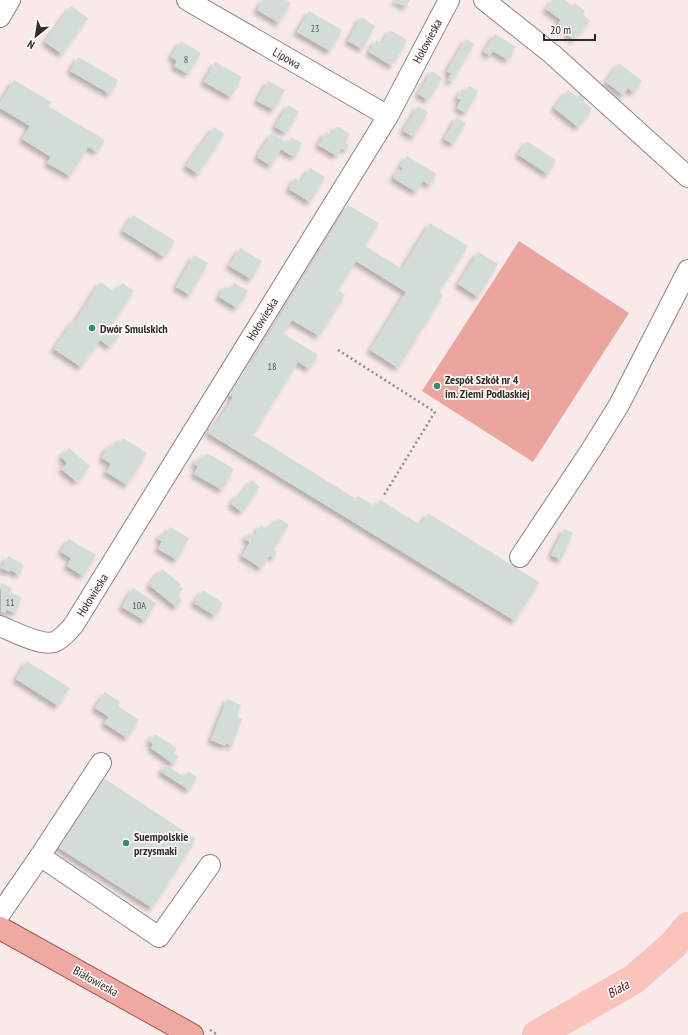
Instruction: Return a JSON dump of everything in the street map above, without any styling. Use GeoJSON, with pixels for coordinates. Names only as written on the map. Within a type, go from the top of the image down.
{"type":"FeatureCollection","features":[{"type":"Feature","properties":{"kind":"main road","name":"Białowieska"},"geometry":{"type":"LineString","coordinates":[[0,928],[192,1035]]}},
{"type":"Feature","properties":{"kind":"street"},"geometry":{"type":"LineString","coordinates":[[0,16],[10,0]]}},
{"type":"Feature","properties":{"kind":"street","name":"Lipowa"},"geometry":{"type":"LineString","coordinates":[[189,0],[388,116]]}},
{"type":"Feature","properties":{"kind":"street","name":"Hołowieska"},"geometry":{"type":"LineString","coordinates":[[0,626],[38,641],[52,642],[63,636],[73,626],[388,116],[449,0]]}},
{"type":"Feature","properties":{"kind":"street"},"geometry":{"type":"LineString","coordinates":[[484,0],[552,54],[688,177]]}},
{"type":"Feature","properties":{"kind":"street"},"geometry":{"type":"LineString","coordinates":[[520,558],[619,405],[688,270]]}},
{"type":"Feature","properties":{"kind":"street"},"geometry":{"type":"LineString","coordinates":[[0,914],[101,763]]}},
{"type":"Feature","properties":{"kind":"street"},"geometry":{"type":"LineString","coordinates":[[40,856],[159,937],[210,865]]}},
{"type":"Feature","properties":{"kind":"path"},"geometry":{"type":"LineString","coordinates":[[338,350],[435,412],[384,495]]}},
{"type":"Feature","properties":{"kind":"shaded area"},"geometry":{"type":"Polygon","coordinates":[[[519,241],[629,313],[533,462],[422,391],[519,241]]]}},
{"type":"Feature","properties":{"kind":"building"},"geometry":{"type":"Polygon","coordinates":[[[263,0],[286,0],[291,3],[279,23],[257,10],[263,0]]]}},
{"type":"Feature","properties":{"kind":"building"},"geometry":{"type":"Polygon","coordinates":[[[392,0],[410,0],[406,7],[392,0]]]}},
{"type":"Feature","properties":{"kind":"building"},"geometry":{"type":"Polygon","coordinates":[[[553,0],[565,0],[572,6],[575,3],[585,11],[583,14],[590,21],[574,40],[566,33],[568,31],[558,23],[561,20],[546,9],[553,0]]]}},
{"type":"Feature","properties":{"kind":"building"},"geometry":{"type":"Polygon","coordinates":[[[71,6],[88,18],[62,54],[45,42],[71,6]]]}},
{"type":"Feature","properties":{"kind":"building"},"geometry":{"type":"Polygon","coordinates":[[[309,11],[342,30],[330,51],[297,32],[309,11]]]}},
{"type":"Feature","properties":{"kind":"building"},"geometry":{"type":"Polygon","coordinates":[[[361,17],[375,26],[362,49],[348,41],[361,17]]]}},
{"type":"Feature","properties":{"kind":"building"},"geometry":{"type":"Polygon","coordinates":[[[390,30],[407,40],[392,66],[369,52],[376,40],[382,44],[390,30]]]}},
{"type":"Feature","properties":{"kind":"building"},"geometry":{"type":"Polygon","coordinates":[[[495,34],[516,47],[508,60],[493,51],[490,56],[484,52],[495,34]]]}},
{"type":"Feature","properties":{"kind":"building"},"geometry":{"type":"Polygon","coordinates":[[[466,39],[474,44],[452,82],[448,80],[451,74],[447,71],[466,39]]]}},
{"type":"Feature","properties":{"kind":"building"},"geometry":{"type":"Polygon","coordinates":[[[181,41],[201,53],[188,74],[174,66],[177,61],[171,57],[181,41]]]}},
{"type":"Feature","properties":{"kind":"building"},"geometry":{"type":"Polygon","coordinates":[[[78,57],[118,80],[110,94],[70,71],[78,57]]]}},
{"type":"Feature","properties":{"kind":"building"},"geometry":{"type":"Polygon","coordinates":[[[215,62],[242,77],[231,97],[204,82],[215,62]]]}},
{"type":"Feature","properties":{"kind":"building"},"geometry":{"type":"Polygon","coordinates":[[[619,63],[642,81],[633,93],[628,88],[623,95],[606,82],[619,63]]]}},
{"type":"Feature","properties":{"kind":"building"},"geometry":{"type":"Polygon","coordinates":[[[432,71],[442,78],[428,100],[418,94],[432,71]]]}},
{"type":"Feature","properties":{"kind":"building"},"geometry":{"type":"Polygon","coordinates":[[[14,80],[51,102],[48,106],[105,140],[97,152],[88,147],[70,176],[47,163],[51,157],[22,139],[30,126],[0,108],[0,103],[14,80]]]}},
{"type":"Feature","properties":{"kind":"building"},"geometry":{"type":"Polygon","coordinates":[[[268,81],[285,90],[274,110],[257,101],[268,81]]]}},
{"type":"Feature","properties":{"kind":"building"},"geometry":{"type":"Polygon","coordinates":[[[469,86],[478,91],[466,113],[457,108],[461,100],[457,98],[462,89],[466,91],[469,86]]]}},
{"type":"Feature","properties":{"kind":"building"},"geometry":{"type":"Polygon","coordinates":[[[568,90],[577,97],[580,94],[586,98],[583,101],[592,109],[578,127],[554,108],[568,90]]]}},
{"type":"Feature","properties":{"kind":"building"},"geometry":{"type":"Polygon","coordinates":[[[288,105],[299,112],[286,133],[275,127],[288,105]]]}},
{"type":"Feature","properties":{"kind":"building"},"geometry":{"type":"Polygon","coordinates":[[[418,106],[428,112],[414,137],[403,131],[418,106]]]}},
{"type":"Feature","properties":{"kind":"building"},"geometry":{"type":"Polygon","coordinates":[[[457,117],[466,123],[453,144],[444,139],[457,117]]]}},
{"type":"Feature","properties":{"kind":"building"},"geometry":{"type":"Polygon","coordinates":[[[337,126],[350,134],[345,143],[349,145],[346,150],[342,148],[337,156],[318,145],[326,132],[331,135],[337,126]]]}},
{"type":"Feature","properties":{"kind":"building"},"geometry":{"type":"Polygon","coordinates":[[[214,127],[224,134],[198,174],[186,166],[214,127]]]}},
{"type":"Feature","properties":{"kind":"building"},"geometry":{"type":"Polygon","coordinates":[[[272,133],[288,143],[291,137],[302,143],[296,156],[290,155],[281,149],[271,166],[257,157],[272,133]]]}},
{"type":"Feature","properties":{"kind":"building"},"geometry":{"type":"Polygon","coordinates":[[[527,141],[556,160],[548,172],[550,173],[549,175],[517,154],[519,154],[527,141]]]}},
{"type":"Feature","properties":{"kind":"building"},"geometry":{"type":"Polygon","coordinates":[[[407,156],[437,174],[430,185],[423,181],[416,192],[393,178],[399,169],[401,171],[403,168],[400,166],[407,156]]]}},
{"type":"Feature","properties":{"kind":"building"},"geometry":{"type":"Polygon","coordinates":[[[310,168],[325,177],[310,202],[289,189],[295,178],[301,182],[310,168]]]}},
{"type":"Feature","properties":{"kind":"building"},"geometry":{"type":"Polygon","coordinates":[[[348,205],[379,223],[365,246],[402,269],[430,223],[468,246],[439,292],[443,295],[398,368],[370,350],[406,292],[356,261],[338,290],[345,295],[319,336],[292,320],[283,333],[318,355],[309,369],[298,362],[253,435],[356,499],[358,496],[376,507],[380,500],[421,525],[428,513],[539,582],[515,621],[208,433],[213,424],[215,426],[233,397],[229,395],[249,363],[251,364],[348,205]]]}},
{"type":"Feature","properties":{"kind":"building"},"geometry":{"type":"Polygon","coordinates":[[[133,215],[175,241],[164,257],[123,231],[133,215]]]}},
{"type":"Feature","properties":{"kind":"building"},"geometry":{"type":"Polygon","coordinates":[[[240,248],[262,261],[251,279],[229,266],[240,248]]]}},
{"type":"Feature","properties":{"kind":"building"},"geometry":{"type":"Polygon","coordinates":[[[478,252],[498,264],[478,297],[458,284],[478,252]]]}},
{"type":"Feature","properties":{"kind":"building"},"geometry":{"type":"Polygon","coordinates":[[[194,255],[208,263],[190,295],[176,287],[194,255]]]}},
{"type":"Feature","properties":{"kind":"building","name":"Dwór Smulskich"},"geometry":{"type":"Polygon","coordinates":[[[100,282],[115,292],[122,283],[134,291],[111,325],[121,332],[110,347],[100,340],[81,367],[54,349],[73,321],[75,322],[100,282]]]}},
{"type":"Feature","properties":{"kind":"building"},"geometry":{"type":"Polygon","coordinates":[[[234,283],[248,291],[237,308],[219,297],[225,286],[231,290],[234,283]]]}},
{"type":"Feature","properties":{"kind":"building"},"geometry":{"type":"Polygon","coordinates":[[[123,438],[147,453],[127,485],[106,472],[111,464],[102,458],[109,445],[112,447],[116,441],[119,443],[123,438]]]}},
{"type":"Feature","properties":{"kind":"building"},"geometry":{"type":"Polygon","coordinates":[[[69,448],[90,466],[77,482],[61,469],[67,463],[61,457],[69,448]]]}},
{"type":"Feature","properties":{"kind":"building"},"geometry":{"type":"Polygon","coordinates":[[[207,453],[234,469],[222,490],[194,474],[198,466],[194,464],[198,458],[202,460],[207,453]]]}},
{"type":"Feature","properties":{"kind":"building"},"geometry":{"type":"Polygon","coordinates":[[[252,480],[260,487],[242,512],[231,504],[237,495],[239,497],[252,480]]]}},
{"type":"Feature","properties":{"kind":"building"},"geometry":{"type":"Polygon","coordinates":[[[278,518],[289,525],[273,549],[277,552],[274,558],[270,555],[261,568],[242,556],[250,542],[245,539],[249,533],[254,536],[261,525],[266,528],[269,524],[272,527],[278,518]]]}},
{"type":"Feature","properties":{"kind":"building"},"geometry":{"type":"Polygon","coordinates":[[[170,527],[189,538],[177,560],[158,549],[162,541],[158,539],[161,533],[166,535],[170,527]]]}},
{"type":"Feature","properties":{"kind":"building"},"geometry":{"type":"Polygon","coordinates":[[[564,529],[573,533],[561,560],[551,555],[564,529]]]}},
{"type":"Feature","properties":{"kind":"building"},"geometry":{"type":"Polygon","coordinates":[[[69,539],[96,555],[83,576],[67,566],[71,558],[61,552],[69,539]]]}},
{"type":"Feature","properties":{"kind":"building"},"geometry":{"type":"Polygon","coordinates":[[[8,556],[24,565],[19,575],[11,570],[9,572],[1,568],[8,556]]]}},
{"type":"Feature","properties":{"kind":"building"},"geometry":{"type":"Polygon","coordinates":[[[162,569],[181,584],[179,586],[183,589],[177,595],[182,600],[176,607],[149,585],[162,569]]]}},
{"type":"Feature","properties":{"kind":"building"},"geometry":{"type":"Polygon","coordinates":[[[1,583],[12,588],[10,593],[22,597],[16,613],[6,610],[5,613],[1,611],[1,583]]]}},
{"type":"Feature","properties":{"kind":"building"},"geometry":{"type":"Polygon","coordinates":[[[133,588],[156,603],[145,621],[122,607],[133,588]]]}},
{"type":"Feature","properties":{"kind":"building"},"geometry":{"type":"Polygon","coordinates":[[[203,590],[223,603],[215,616],[194,603],[203,590]]]}},
{"type":"Feature","properties":{"kind":"building"},"geometry":{"type":"Polygon","coordinates":[[[27,661],[70,688],[58,706],[16,679],[27,661]]]}},
{"type":"Feature","properties":{"kind":"building"},"geometry":{"type":"Polygon","coordinates":[[[105,692],[120,702],[118,706],[139,720],[127,738],[104,723],[109,717],[95,708],[105,692]]]}},
{"type":"Feature","properties":{"kind":"building"},"geometry":{"type":"Polygon","coordinates":[[[227,699],[241,705],[237,717],[242,719],[232,746],[226,743],[225,746],[211,740],[227,699]]]}},
{"type":"Feature","properties":{"kind":"building"},"geometry":{"type":"Polygon","coordinates":[[[155,734],[177,748],[174,753],[179,757],[173,764],[151,748],[153,744],[149,741],[155,734]]]}},
{"type":"Feature","properties":{"kind":"building"},"geometry":{"type":"Polygon","coordinates":[[[165,765],[185,777],[188,771],[197,777],[189,790],[161,772],[165,765]]]}},
{"type":"Feature","properties":{"kind":"building","name":"Suempolskie przysmaki"},"geometry":{"type":"Polygon","coordinates":[[[102,777],[196,839],[152,908],[56,846],[102,777]]]}},
{"type":"Feature","properties":{"kind":"waterway","name":"Biała"},"geometry":{"type":"LineString","coordinates":[[537,1035],[634,979],[673,945],[688,927]]}},
{"type":"Feature","properties":{"kind":"place","name":"Dwór Smulskich"},"geometry":{"type":"Point","coordinates":[92,328]}},
{"type":"Feature","properties":{"kind":"place","name":"Zespół Szkół nr 4 im. Ziemi Podlaskiej"},"geometry":{"type":"Point","coordinates":[437,386]}},
{"type":"Feature","properties":{"kind":"place","name":"Suempolskie przysmaki"},"geometry":{"type":"Point","coordinates":[126,843]}}]}
